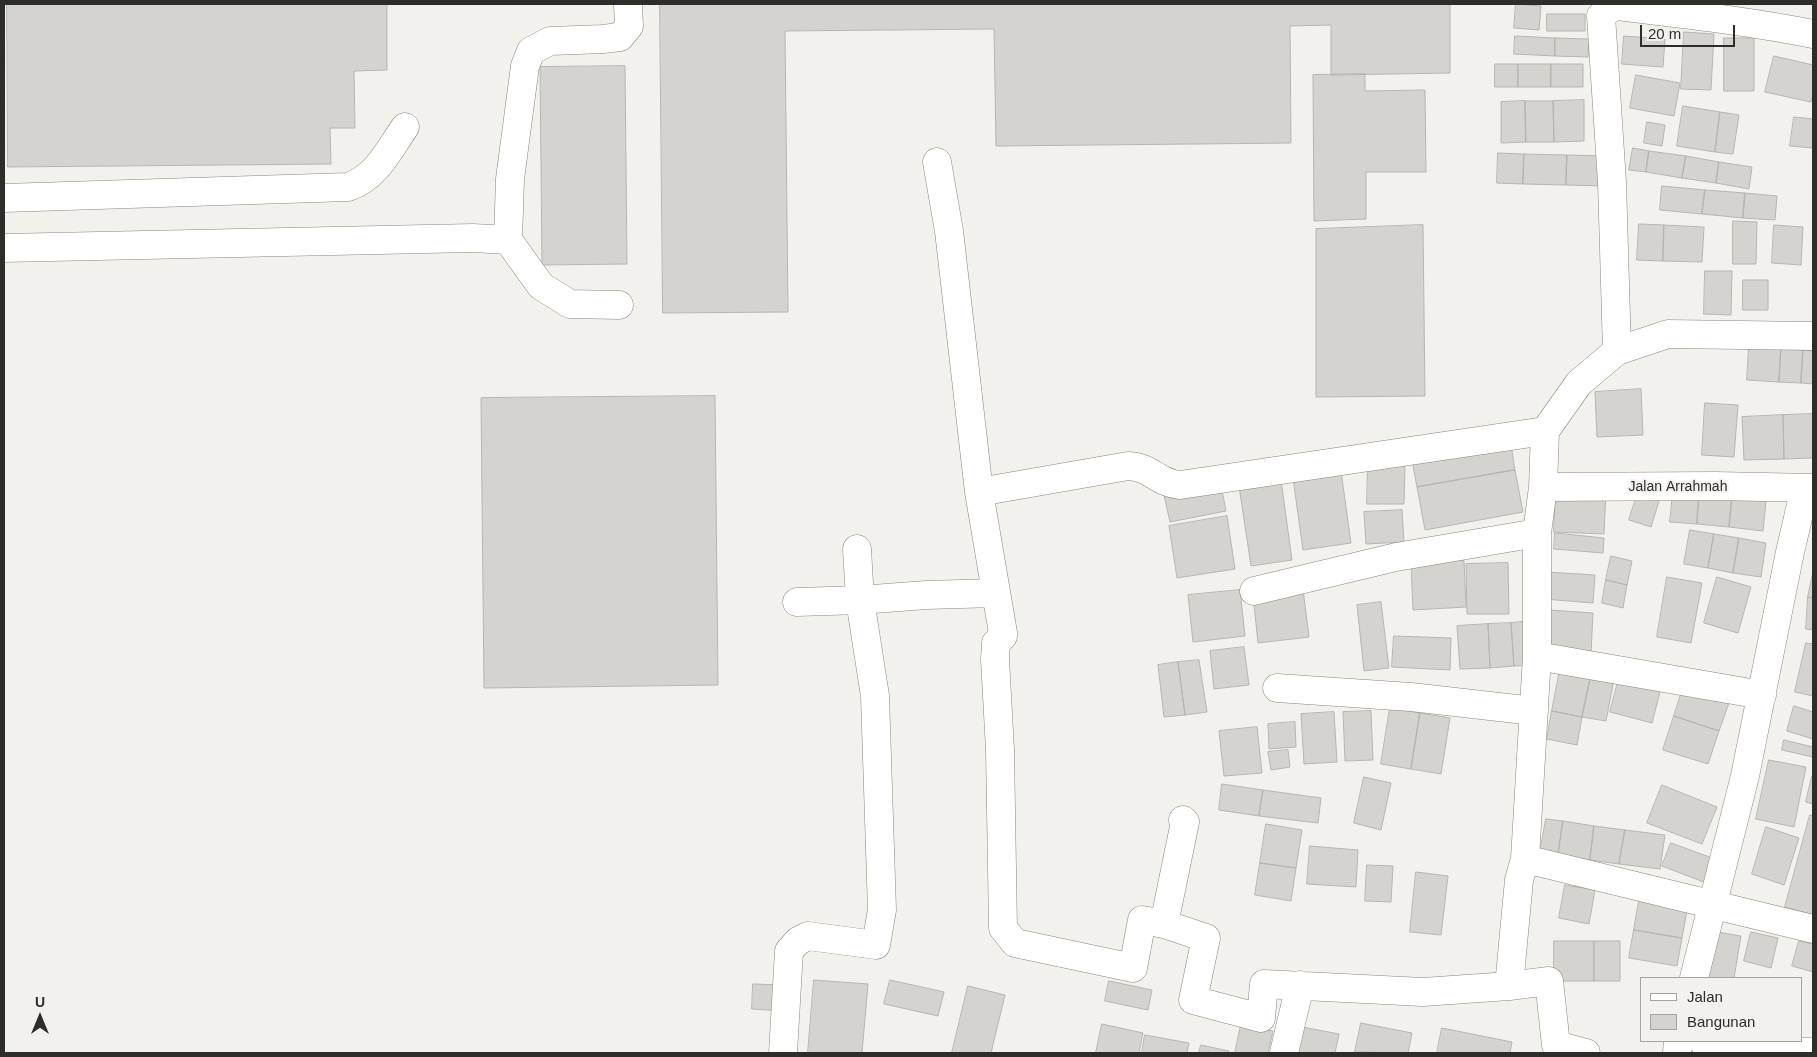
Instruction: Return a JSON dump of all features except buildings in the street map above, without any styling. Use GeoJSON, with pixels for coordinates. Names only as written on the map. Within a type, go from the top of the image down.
{"type":"FeatureCollection","features":[{"type":"Feature","properties":{"kind":"street"},"geometry":{"type":"LineString","coordinates":[[619,305],[570,304],[541,286],[508,240],[510,180],[525,66],[531,51],[550,42],[620,37],[629,26],[628,4]]}},
{"type":"Feature","properties":{"kind":"street"},"geometry":{"type":"LineString","coordinates":[[1617,351],[1612,182],[1601,16],[1610,8],[1617,6],[1708,16],[1813,34]]}},
{"type":"Feature","properties":{"kind":"street"},"geometry":{"type":"LineString","coordinates":[[4,198],[348,187],[361,183],[375,171],[405,127]]}},
{"type":"Feature","properties":{"kind":"street"},"geometry":{"type":"LineString","coordinates":[[937,162],[949,231],[979,492],[1003,633],[1003,636],[996,643],[995,659],[1000,750],[1003,928],[1015,943],[1134,968],[1142,920],[1164,924],[1206,938],[1193,1000],[1261,1018],[1264,984],[1423,992],[1509,986],[1549,981],[1556,1044],[1586,1053]]}},
{"type":"Feature","properties":{"kind":"street"},"geometry":{"type":"LineString","coordinates":[[4,248],[473,238],[508,240]]}},
{"type":"Feature","properties":{"kind":"street"},"geometry":{"type":"LineString","coordinates":[[1509,986],[1519,880],[1525,859],[1537,656],[1537,533],[1545,431],[1579,383],[1617,351],[1668,334],[1813,336]]}},
{"type":"Feature","properties":{"kind":"street"},"geometry":{"type":"LineString","coordinates":[[979,492],[1128,466],[1140,466],[1170,484],[1180,485],[1545,431]]}},
{"type":"Feature","properties":{"kind":"street","name":"Jalan Arrahmah"},"geometry":{"type":"LineString","coordinates":[[1542,487],[1715,486],[1809,488]]}},
{"type":"Feature","properties":{"kind":"street"},"geometry":{"type":"LineString","coordinates":[[1694,977],[1745,776],[1809,488]]}},
{"type":"Feature","properties":{"kind":"street"},"geometry":{"type":"LineString","coordinates":[[1254,591],[1396,557],[1537,533]]}},
{"type":"Feature","properties":{"kind":"street"},"geometry":{"type":"LineString","coordinates":[[783,1053],[789,952],[798,940],[808,936],[876,945],[882,910],[874,696],[860,600],[857,548]]}},
{"type":"Feature","properties":{"kind":"street"},"geometry":{"type":"LineString","coordinates":[[797,602],[860,600],[926,594],[996,594]]}},
{"type":"Feature","properties":{"kind":"street"},"geometry":{"type":"LineString","coordinates":[[1537,656],[1762,695]]}},
{"type":"Feature","properties":{"kind":"street"},"geometry":{"type":"LineString","coordinates":[[1277,688],[1411,698],[1534,711]]}},
{"type":"Feature","properties":{"kind":"street"},"geometry":{"type":"LineString","coordinates":[[1164,924],[1185,822],[1183,820]]}},
{"type":"Feature","properties":{"kind":"street"},"geometry":{"type":"LineString","coordinates":[[1525,859],[1713,903],[1813,929]]}},
{"type":"Feature","properties":{"kind":"street"},"geometry":{"type":"LineString","coordinates":[[1284,1053],[1300,985]]}},
{"type":"Feature","properties":{"kind":"street"},"geometry":{"type":"LineString","coordinates":[[1710,1042],[1791,1052],[1813,1052]]}}]}
